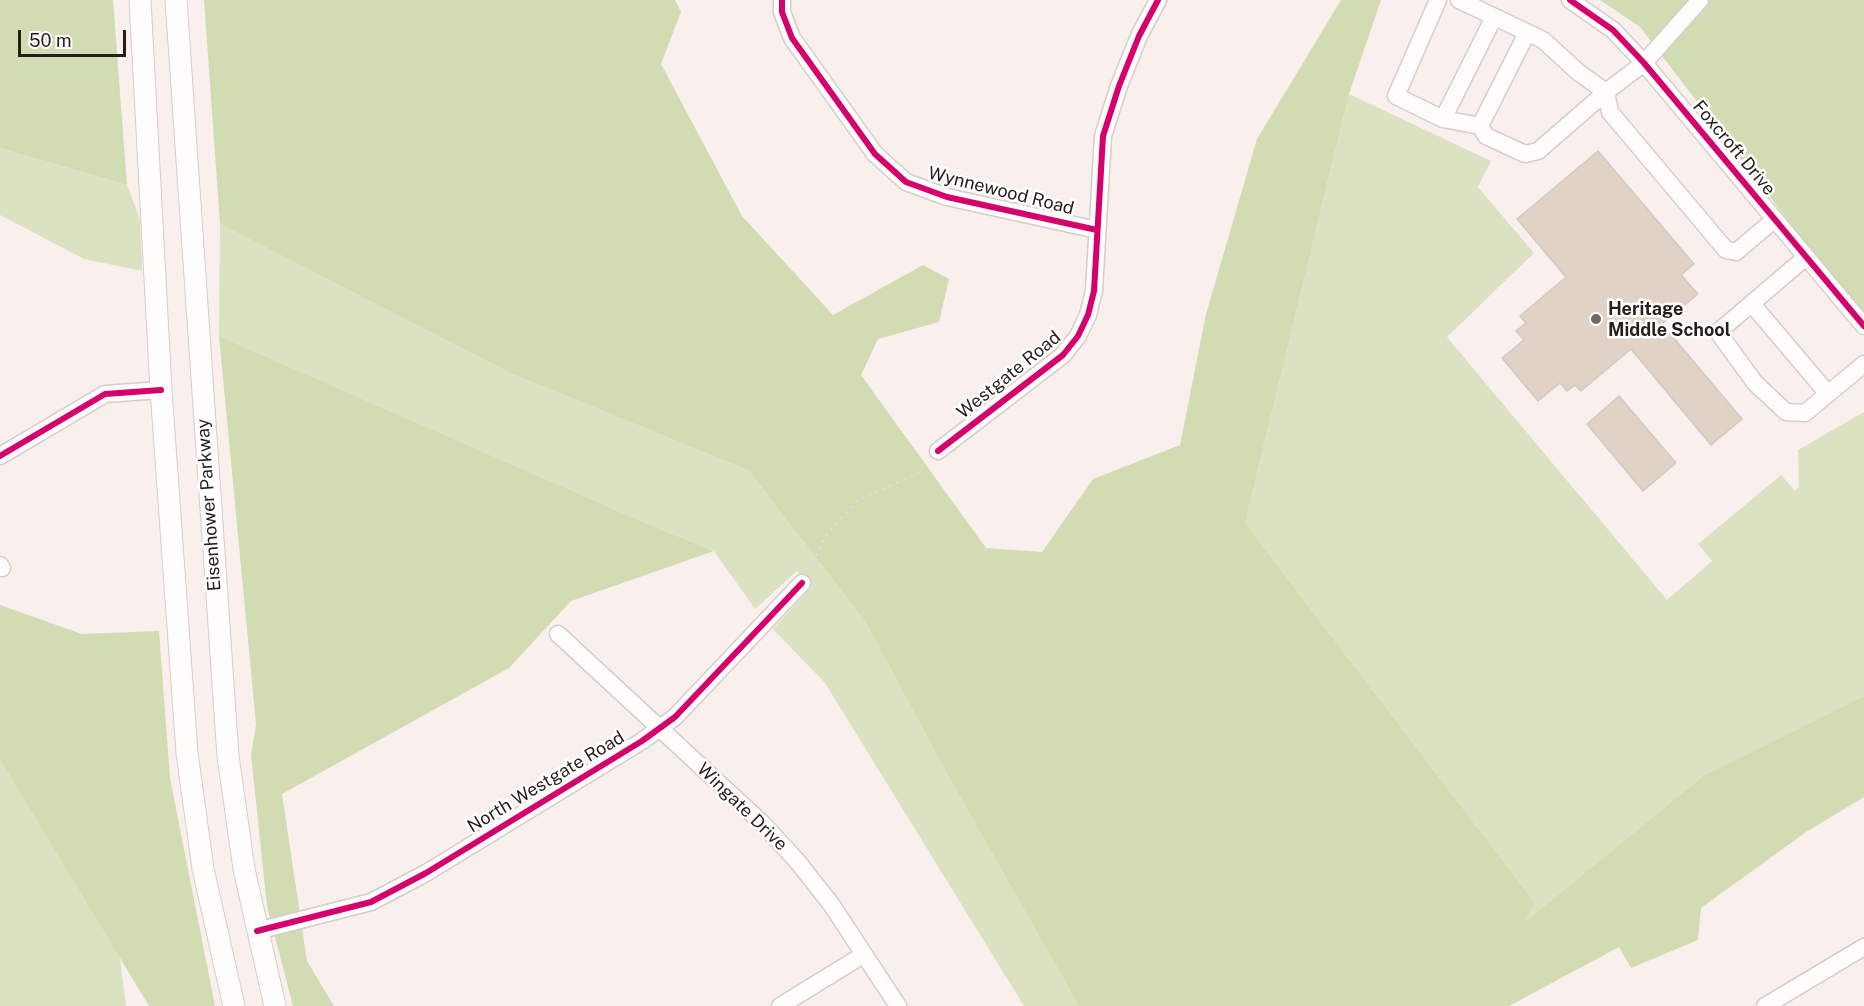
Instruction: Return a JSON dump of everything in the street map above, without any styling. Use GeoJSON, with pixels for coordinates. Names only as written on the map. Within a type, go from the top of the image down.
{"type":"FeatureCollection","features":[{"type":"Feature","properties":{"kind":"main road"},"geometry":{"type":"LineString","coordinates":[[140,0],[161,390],[187,753],[203,869],[234,1006]]}},
{"type":"Feature","properties":{"kind":"main road","name":"Eisenhower Parkway"},"geometry":{"type":"LineString","coordinates":[[176,0],[228,756],[244,869],[275,1006]]}},
{"type":"Feature","properties":{"kind":"street","name":"Wynnewood Road"},"geometry":{"type":"LineString","coordinates":[[782,0],[782,12],[792,38],[875,154],[906,182],[947,197],[1097,230]]}},
{"type":"Feature","properties":{"kind":"street","name":"Westgate Road"},"geometry":{"type":"LineString","coordinates":[[938,452],[1063,355],[1078,336],[1088,315],[1094,291],[1103,136],[1127,66],[1158,0]]}},
{"type":"Feature","properties":{"kind":"street"},"geometry":{"type":"LineString","coordinates":[[1438,0],[1396,96],[1443,118],[1480,126],[1486,136],[1525,154],[1538,150],[1644,63],[1700,0]]}},
{"type":"Feature","properties":{"kind":"street"},"geometry":{"type":"LineString","coordinates":[[1459,0],[1543,39],[1606,92],[1610,112],[1726,250],[1736,252],[1774,220]]}},
{"type":"Feature","properties":{"kind":"street","name":"Foxcroft Drive"},"geometry":{"type":"LineString","coordinates":[[1570,0],[1613,30],[1644,63],[1864,326]]}},
{"type":"Feature","properties":{"kind":"street"},"geometry":{"type":"LineString","coordinates":[[1443,118],[1494,17]]}},
{"type":"Feature","properties":{"kind":"street"},"geometry":{"type":"LineString","coordinates":[[1480,126],[1527,33]]}},
{"type":"Feature","properties":{"kind":"street"},"geometry":{"type":"LineString","coordinates":[[1806,257],[1718,332],[1755,383],[1786,412],[1805,414],[1864,364]]}},
{"type":"Feature","properties":{"kind":"street"},"geometry":{"type":"LineString","coordinates":[[1752,304],[1828,394]]}},
{"type":"Feature","properties":{"kind":"street"},"geometry":{"type":"LineString","coordinates":[[0,456],[105,394],[161,390]]}},
{"type":"Feature","properties":{"kind":"street","name":"North Westgate Road"},"geometry":{"type":"LineString","coordinates":[[257,931],[371,902],[426,873],[660,729],[675,717],[802,583]]}},
{"type":"Feature","properties":{"kind":"street","name":"Wingate Drive"},"geometry":{"type":"LineString","coordinates":[[558,634],[763,824],[797,861],[831,904],[898,1006]]}},
{"type":"Feature","properties":{"kind":"street"},"geometry":{"type":"LineString","coordinates":[[1765,1006],[1864,947]]}},
{"type":"Feature","properties":{"kind":"street"},"geometry":{"type":"LineString","coordinates":[[780,1006],[863,954]]}},
{"type":"Feature","properties":{"kind":"path"},"geometry":{"type":"LineString","coordinates":[[802,583],[816,561],[825,536],[858,500],[916,474],[938,452]]}},
{"type":"Feature","properties":{"kind":"green space"},"geometry":{"type":"Polygon","coordinates":[[[0,0],[113,0],[127,185],[0,148],[0,0]]]}},
{"type":"Feature","properties":{"kind":"green space"},"geometry":{"type":"Polygon","coordinates":[[[204,0],[675,0],[681,12],[661,64],[742,216],[833,315],[923,265],[949,279],[939,322],[878,339],[861,375],[986,548],[1042,552],[1093,479],[1180,445],[1206,314],[1257,139],[1341,0],[1381,0],[1349,94],[1245,523],[1535,903],[1525,922],[1703,776],[1864,696],[1864,797],[1806,832],[1701,908],[1698,940],[1631,968],[1619,947],[1509,1006],[1079,1006],[947,774],[865,621],[748,470],[512,374],[220,224],[204,0]]]}},
{"type":"Feature","properties":{"kind":"green space"},"geometry":{"type":"Polygon","coordinates":[[[1600,0],[1864,0],[1864,320],[1640,27],[1600,0]]]}},
{"type":"Feature","properties":{"kind":"green space"},"geometry":{"type":"Polygon","coordinates":[[[1349,94],[1491,161],[1478,187],[1534,253],[1447,337],[1667,600],[1712,561],[1698,544],[1781,475],[1795,491],[1799,487],[1798,450],[1864,412],[1864,696],[1703,776],[1524,923],[1535,903],[1245,523],[1349,94]]]}},
{"type":"Feature","properties":{"kind":"green space"},"geometry":{"type":"Polygon","coordinates":[[[0,148],[127,185],[140,219],[142,271],[84,259],[0,215],[0,148]]]}},
{"type":"Feature","properties":{"kind":"green space"},"geometry":{"type":"Polygon","coordinates":[[[220,224],[512,374],[748,470],[865,621],[947,774],[1079,1006],[1024,1006],[825,683],[773,629],[811,587],[797,571],[755,609],[714,551],[219,336],[220,224]]]}},
{"type":"Feature","properties":{"kind":"green space"},"geometry":{"type":"Polygon","coordinates":[[[219,336],[714,551],[571,601],[509,668],[282,794],[307,961],[334,1006],[293,1006],[267,906],[251,755],[256,724],[219,336]]]}},
{"type":"Feature","properties":{"kind":"green space"},"geometry":{"type":"Polygon","coordinates":[[[0,605],[82,634],[159,631],[170,778],[215,1006],[149,1006],[0,760],[0,605]]]}},
{"type":"Feature","properties":{"kind":"green space"},"geometry":{"type":"Polygon","coordinates":[[[0,760],[120,958],[126,1006],[0,1006],[0,760]]]}},
{"type":"Feature","properties":{"kind":"building","name":"Heritage Middle School"},"geometry":{"type":"Polygon","coordinates":[[[1598,151],[1694,264],[1681,275],[1698,294],[1662,324],[1742,419],[1711,445],[1631,349],[1581,391],[1575,385],[1567,391],[1560,383],[1538,401],[1502,358],[1524,340],[1516,331],[1526,323],[1520,316],[1566,277],[1517,219],[1598,151]]]}},
{"type":"Feature","properties":{"kind":"building"},"geometry":{"type":"Polygon","coordinates":[[[1619,396],[1676,463],[1643,491],[1587,424],[1619,396]]]}},
{"type":"Feature","properties":{"kind":"cycle path"},"geometry":{"type":"LineString","coordinates":[[782,0],[782,12],[792,38],[875,154],[906,182],[947,197],[1097,230]]}},
{"type":"Feature","properties":{"kind":"cycle path"},"geometry":{"type":"LineString","coordinates":[[938,451],[1063,355],[1078,336],[1088,315],[1094,291],[1103,136],[1119,86],[1139,36],[1158,0]]}},
{"type":"Feature","properties":{"kind":"cycle path"},"geometry":{"type":"LineString","coordinates":[[1570,0],[1613,30],[1644,63],[1864,326]]}},
{"type":"Feature","properties":{"kind":"cycle path"},"geometry":{"type":"LineString","coordinates":[[0,456],[105,394],[161,390]]}},
{"type":"Feature","properties":{"kind":"cycle path"},"geometry":{"type":"LineString","coordinates":[[257,931],[371,902],[426,873],[642,741],[675,717],[802,583]]}},
{"type":"Feature","properties":{"kind":"place","name":"Heritage Middle School"},"geometry":{"type":"Point","coordinates":[1596,319]}}]}
